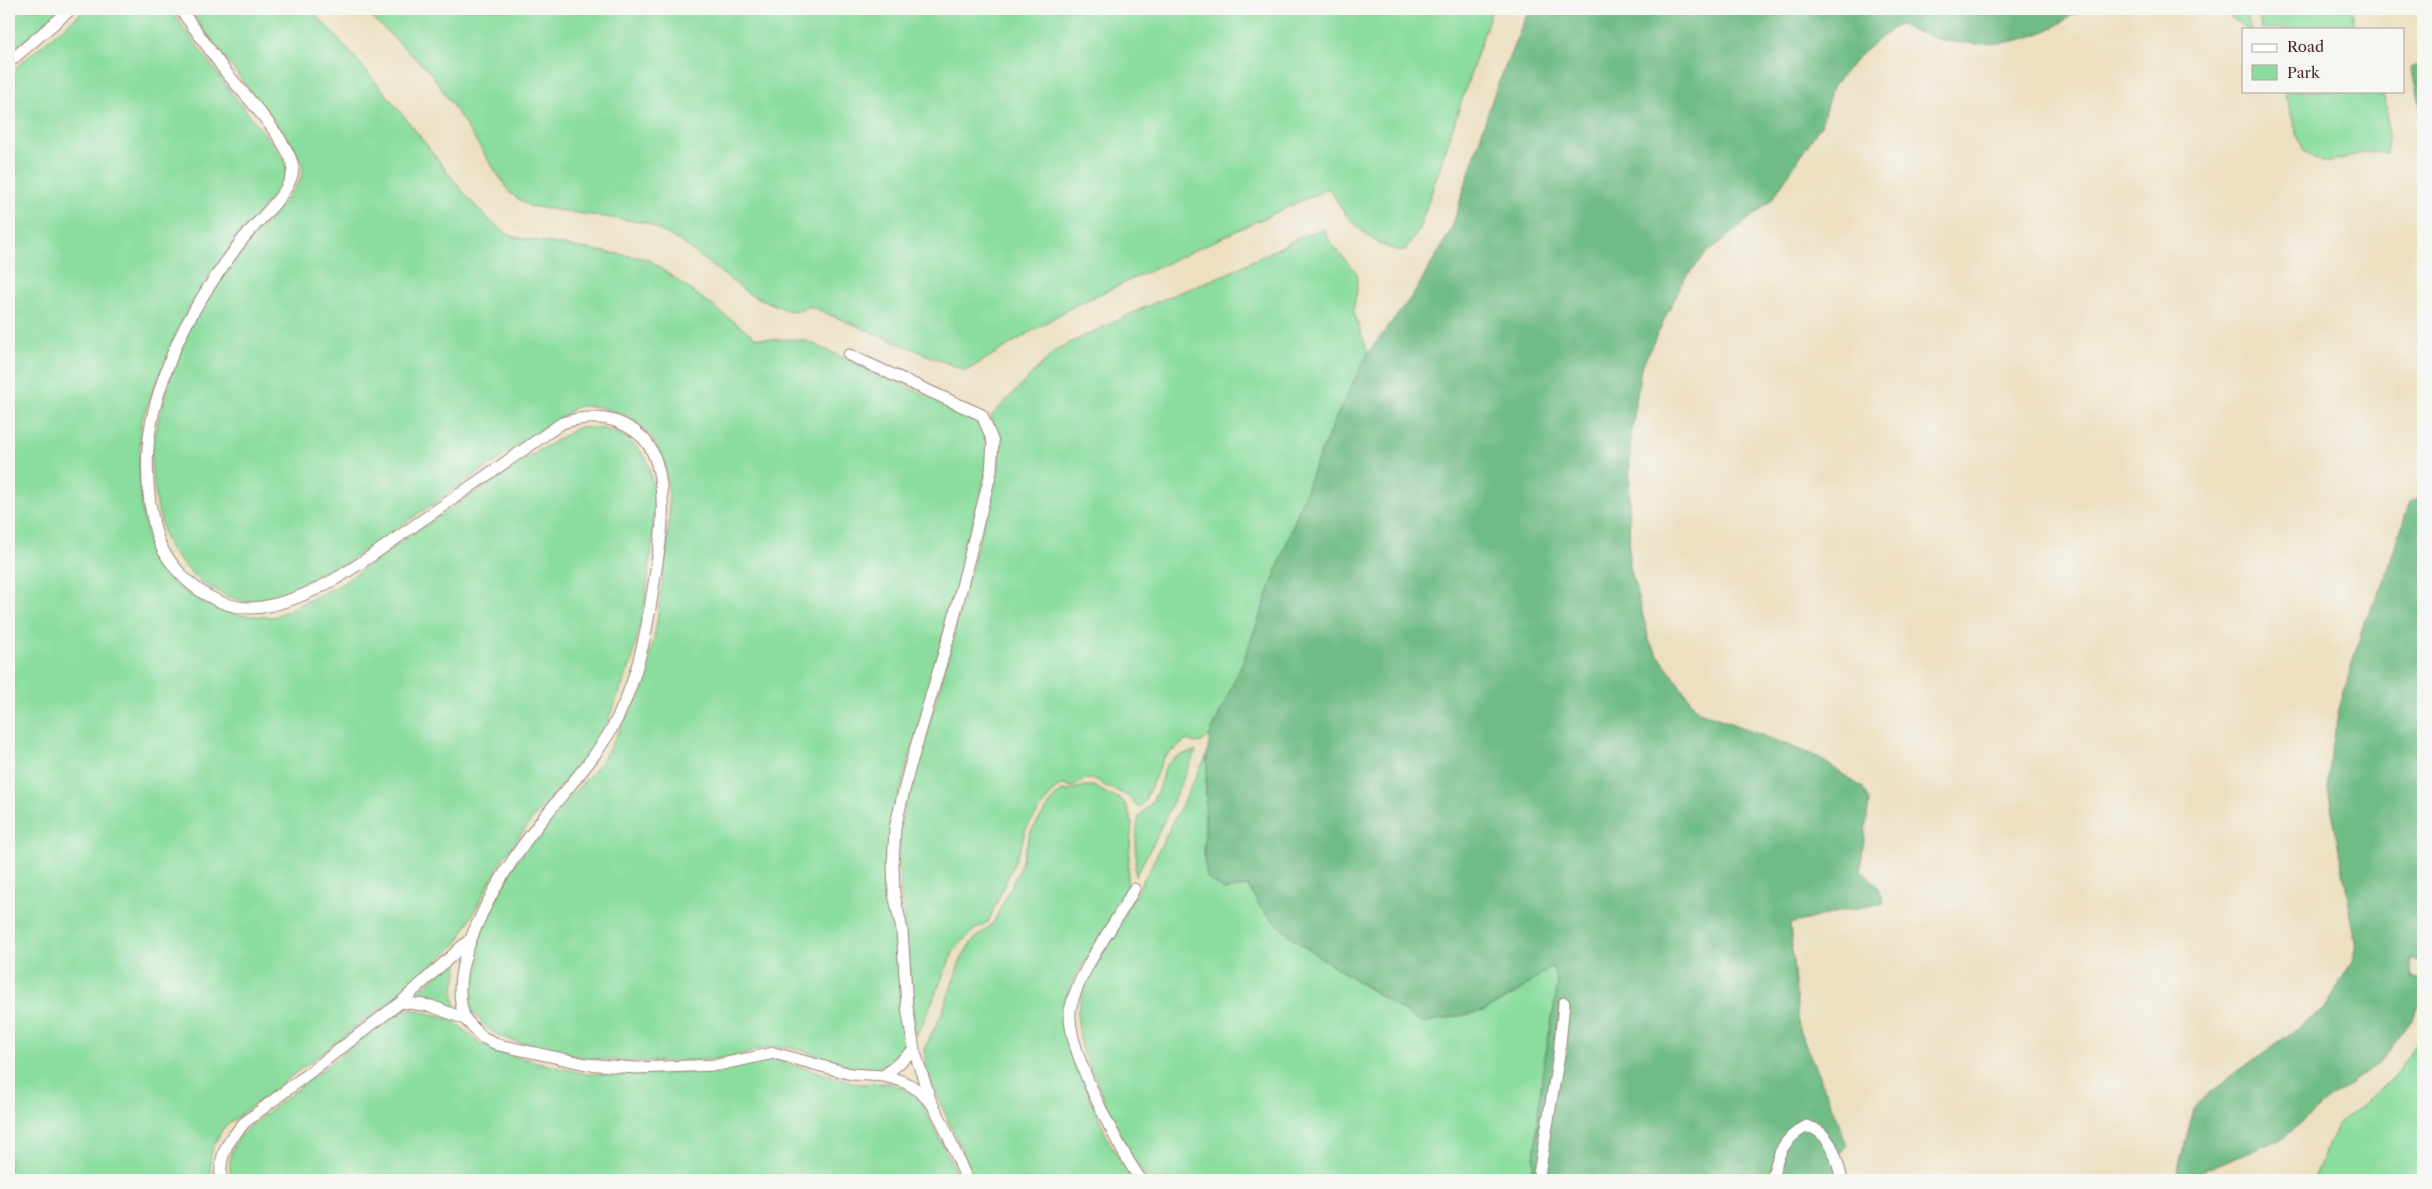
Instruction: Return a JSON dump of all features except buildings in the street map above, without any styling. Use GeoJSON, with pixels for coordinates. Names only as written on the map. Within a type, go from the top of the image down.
{"type":"FeatureCollection","features":[{"type":"Feature","properties":{"kind":"street"},"geometry":{"type":"LineString","coordinates":[[9,62],[71,9]]}},
{"type":"Feature","properties":{"kind":"street"},"geometry":{"type":"LineString","coordinates":[[180,9],[226,72],[279,137],[292,160],[293,171],[288,186],[242,240],[196,306],[173,352],[151,420],[146,447],[146,474],[153,520],[162,549],[175,570],[188,584],[205,595],[237,606],[260,607],[297,598],[334,579],[372,554],[562,423],[581,417],[606,418],[624,425],[645,440],[653,453],[660,479],[662,526],[648,630],[634,676],[618,716],[596,756],[542,819],[507,867],[485,904],[466,951],[459,989],[460,1004],[465,1020]]}},
{"type":"Feature","properties":{"kind":"street"},"geometry":{"type":"LineString","coordinates":[[849,355],[982,415],[993,442],[991,472],[951,629],[895,828],[893,864],[894,894],[902,930],[908,1007],[914,1050],[931,1102],[943,1124],[967,1180]]}},
{"type":"Feature","properties":{"kind":"street"},"geometry":{"type":"LineString","coordinates":[[1134,889],[1079,983],[1070,1007],[1069,1020],[1071,1034],[1080,1060],[1111,1130],[1126,1160],[1141,1180]]}},
{"type":"Feature","properties":{"kind":"street"},"geometry":{"type":"LineString","coordinates":[[221,1180],[220,1164],[227,1143],[244,1123],[401,1002],[470,940]]}},
{"type":"Feature","properties":{"kind":"street"},"geometry":{"type":"LineString","coordinates":[[401,1002],[431,1006],[465,1020],[482,1037],[499,1045],[586,1064],[635,1068],[718,1065],[774,1053],[851,1074],[884,1076],[902,1080],[915,1086],[931,1102]]}},
{"type":"Feature","properties":{"kind":"street"},"geometry":{"type":"LineString","coordinates":[[1538,1180],[1559,1055],[1564,1003]]}},
{"type":"Feature","properties":{"kind":"street"},"geometry":{"type":"LineString","coordinates":[[884,1076],[914,1050]]}},
{"type":"Feature","properties":{"kind":"street"},"geometry":{"type":"LineString","coordinates":[[1772,1180],[1777,1157],[1788,1138],[1807,1126],[1818,1129],[1828,1139],[1836,1157],[1842,1180]]}},
{"type":"Feature","properties":{"kind":"green space"},"geometry":{"type":"Polygon","coordinates":[[[9,9],[64,9],[9,54],[9,9]]]}},
{"type":"Feature","properties":{"kind":"green space"},"geometry":{"type":"Polygon","coordinates":[[[86,9],[170,9],[237,100],[283,157],[287,169],[284,181],[207,278],[176,333],[141,422],[139,464],[142,512],[151,549],[175,585],[205,604],[241,615],[274,617],[342,584],[390,549],[522,461],[579,427],[604,429],[622,435],[635,445],[647,460],[655,494],[653,538],[644,609],[631,663],[608,721],[587,757],[543,805],[503,858],[457,943],[416,982],[224,1127],[212,1152],[210,1164],[212,1180],[9,1180],[9,73],[86,9]]]}},
{"type":"Feature","properties":{"kind":"green space"},"geometry":{"type":"Polygon","coordinates":[[[188,9],[310,9],[379,86],[476,206],[502,230],[514,237],[648,259],[755,337],[807,341],[967,414],[981,423],[987,436],[986,471],[938,659],[890,826],[900,994],[908,1047],[895,1059],[880,1066],[865,1069],[836,1063],[793,1048],[779,1047],[732,1057],[693,1061],[646,1062],[600,1059],[555,1052],[502,1037],[485,1026],[467,1004],[469,966],[475,942],[497,893],[514,865],[534,839],[602,761],[628,712],[640,683],[655,632],[668,538],[668,490],[664,466],[656,446],[643,428],[623,415],[612,411],[594,407],[576,407],[328,575],[265,601],[247,602],[226,596],[198,580],[171,551],[165,538],[157,505],[151,464],[153,439],[173,368],[189,329],[221,277],[247,243],[280,207],[300,181],[303,170],[302,161],[293,148],[188,9]]]}},
{"type":"Feature","properties":{"kind":"green space"},"geometry":{"type":"Polygon","coordinates":[[[363,9],[1492,9],[1419,230],[1405,250],[1396,250],[1388,247],[1363,232],[1342,209],[1329,188],[1072,307],[966,371],[809,306],[800,311],[787,310],[749,294],[681,242],[647,223],[529,206],[510,193],[432,74],[363,9]]]}},
{"type":"Feature","properties":{"kind":"green space"},"geometry":{"type":"Polygon","coordinates":[[[1529,9],[2081,9],[2056,26],[2033,36],[2014,41],[1994,43],[1954,42],[1916,32],[1898,24],[1863,52],[1832,87],[1821,125],[1771,201],[1708,252],[1684,279],[1641,368],[1630,445],[1629,563],[1650,643],[1697,710],[1818,757],[1863,788],[1869,802],[1860,871],[1876,884],[1881,892],[1884,903],[1790,924],[1799,1030],[1834,1110],[1847,1146],[1834,1158],[1839,1180],[1532,1180],[1542,1076],[1558,983],[1552,966],[1519,991],[1484,1011],[1422,1023],[1297,942],[1263,911],[1248,886],[1224,890],[1207,878],[1204,858],[1207,755],[1210,735],[1244,659],[1315,466],[1340,409],[1368,353],[1415,292],[1451,230],[1494,94],[1529,9]]]}},
{"type":"Feature","properties":{"kind":"green space"},"geometry":{"type":"Polygon","coordinates":[[[2220,9],[2245,9],[2251,28],[2246,28],[2220,9]]]}},
{"type":"Feature","properties":{"kind":"green space"},"geometry":{"type":"Polygon","coordinates":[[[2256,9],[2352,9],[2355,28],[2262,28],[2256,9]]]}},
{"type":"Feature","properties":{"kind":"green space"},"geometry":{"type":"Polygon","coordinates":[[[2423,63],[2423,124],[2416,83],[2410,68],[2423,63]]]}},
{"type":"Feature","properties":{"kind":"green space"},"geometry":{"type":"Polygon","coordinates":[[[2284,92],[2382,92],[2388,114],[2387,153],[2364,153],[2341,159],[2321,161],[2312,158],[2304,150],[2284,92]]]}},
{"type":"Feature","properties":{"kind":"green space"},"geometry":{"type":"Polygon","coordinates":[[[1324,229],[1331,244],[1357,273],[1357,290],[1353,310],[1368,353],[1340,409],[1315,466],[1244,659],[1210,735],[1202,742],[1195,743],[1187,740],[1164,757],[1144,802],[1139,807],[1125,794],[1108,788],[1097,780],[1086,779],[1073,787],[1062,785],[1054,790],[1025,830],[1021,847],[988,922],[974,930],[954,950],[922,1025],[915,1036],[898,863],[900,829],[908,791],[920,757],[946,665],[999,463],[998,442],[991,416],[1057,349],[1156,302],[1226,274],[1305,235],[1324,229]]]}},
{"type":"Feature","properties":{"kind":"green space"},"geometry":{"type":"Polygon","coordinates":[[[2423,494],[2423,962],[2410,960],[2412,978],[2423,979],[2423,999],[2412,1020],[2381,1061],[2332,1097],[2283,1138],[2192,1175],[2177,1172],[2194,1109],[2212,1090],[2324,1009],[2353,960],[2356,942],[2328,790],[2331,754],[2339,709],[2365,619],[2382,587],[2410,502],[2423,494]]]}},
{"type":"Feature","properties":{"kind":"green space"},"geometry":{"type":"Polygon","coordinates":[[[1196,751],[1154,842],[1135,877],[1136,836],[1140,817],[1151,803],[1168,764],[1173,759],[1196,751]]]}},
{"type":"Feature","properties":{"kind":"green space"},"geometry":{"type":"Polygon","coordinates":[[[1207,755],[1204,858],[1224,890],[1248,886],[1263,911],[1297,942],[1421,1023],[1484,1011],[1519,991],[1552,966],[1558,983],[1542,1076],[1532,1180],[1146,1180],[1120,1136],[1081,1047],[1077,1012],[1088,977],[1149,870],[1207,755]]]}},
{"type":"Feature","properties":{"kind":"green space"},"geometry":{"type":"Polygon","coordinates":[[[1084,786],[1094,786],[1111,796],[1121,799],[1126,805],[1132,823],[1126,893],[1077,974],[1066,996],[1065,1027],[1075,1061],[1109,1142],[1134,1180],[975,1180],[927,1073],[924,1049],[942,1013],[960,962],[970,944],[994,922],[1020,868],[1030,833],[1055,797],[1062,791],[1084,786]]]}},
{"type":"Feature","properties":{"kind":"green space"},"geometry":{"type":"Polygon","coordinates":[[[460,955],[453,994],[457,1012],[427,999],[411,998],[460,955]]]}},
{"type":"Feature","properties":{"kind":"green space"},"geometry":{"type":"Polygon","coordinates":[[[411,1009],[452,1019],[479,1043],[500,1053],[586,1074],[707,1072],[778,1060],[859,1084],[888,1083],[910,1091],[922,1103],[960,1180],[231,1180],[230,1163],[232,1150],[238,1139],[249,1127],[397,1011],[411,1009]]]}},
{"type":"Feature","properties":{"kind":"green space"},"geometry":{"type":"Polygon","coordinates":[[[2423,1032],[2423,1180],[2313,1180],[2337,1125],[2391,1081],[2423,1032]]]}}]}
